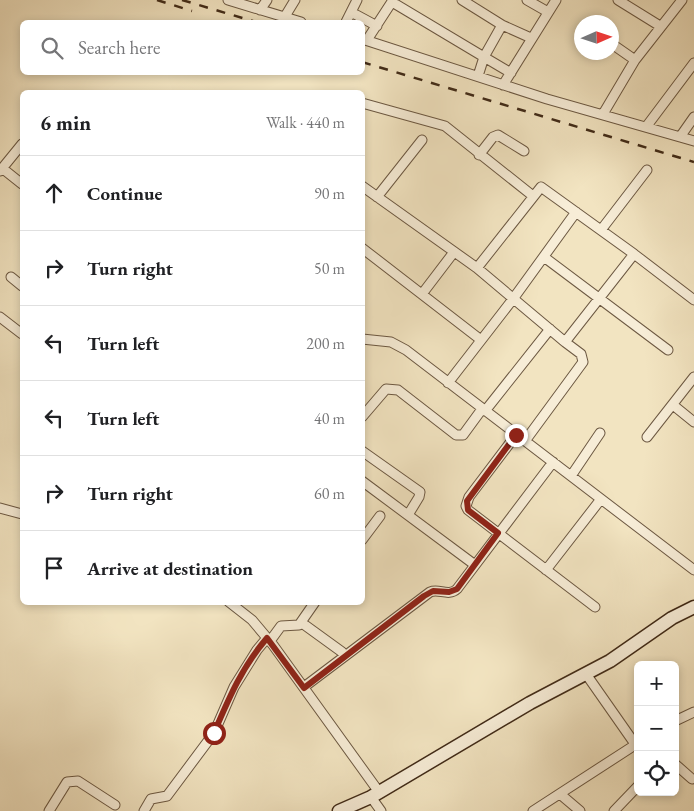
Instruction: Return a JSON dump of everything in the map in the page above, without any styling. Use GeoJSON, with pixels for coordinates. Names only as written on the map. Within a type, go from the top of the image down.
{"type":"FeatureCollection","features":[{"type":"Feature","properties":{"kind":"street"},"geometry":{"type":"LineString","coordinates":[[228,0],[292,20]]}},
{"type":"Feature","properties":{"kind":"street"},"geometry":{"type":"LineString","coordinates":[[260,10],[267,0]]}},
{"type":"Feature","properties":{"kind":"street"},"geometry":{"type":"LineString","coordinates":[[284,18],[295,0]]}},
{"type":"Feature","properties":{"kind":"street"},"geometry":{"type":"LineString","coordinates":[[347,20],[357,0]]}},
{"type":"Feature","properties":{"kind":"street"},"geometry":{"type":"LineString","coordinates":[[462,0],[502,25],[531,38]]}},
{"type":"Feature","properties":{"kind":"street"},"geometry":{"type":"LineString","coordinates":[[527,0],[548,12]]}},
{"type":"Feature","properties":{"kind":"street"},"geometry":{"type":"LineString","coordinates":[[503,85],[556,0]]}},
{"type":"Feature","properties":{"kind":"street"},"geometry":{"type":"LineString","coordinates":[[618,0],[660,26]]}},
{"type":"Feature","properties":{"kind":"street"},"geometry":{"type":"LineString","coordinates":[[603,114],[635,60],[682,0]]}},
{"type":"Feature","properties":{"kind":"street"},"geometry":{"type":"LineString","coordinates":[[511,74],[392,1],[377,26],[365,40],[503,85],[694,141]]}},
{"type":"Feature","properties":{"kind":"street"},"geometry":{"type":"LineString","coordinates":[[351,12],[377,26]]}},
{"type":"Feature","properties":{"kind":"street"},"geometry":{"type":"LineString","coordinates":[[478,76],[484,57],[502,25]]}},
{"type":"Feature","properties":{"kind":"street"},"geometry":{"type":"LineString","coordinates":[[619,49],[635,60]]}},
{"type":"Feature","properties":{"kind":"street"},"geometry":{"type":"LineString","coordinates":[[646,128],[694,63]]}},
{"type":"Feature","properties":{"kind":"street"},"geometry":{"type":"LineString","coordinates":[[365,104],[445,126],[479,155],[533,196]]}},
{"type":"Feature","properties":{"kind":"street"},"geometry":{"type":"LineString","coordinates":[[680,137],[694,117]]}},
{"type":"Feature","properties":{"kind":"street"},"geometry":{"type":"LineString","coordinates":[[479,155],[493,137],[498,135],[524,151]]}},
{"type":"Feature","properties":{"kind":"street"},"geometry":{"type":"LineString","coordinates":[[377,197],[422,140]]}},
{"type":"Feature","properties":{"kind":"street"},"geometry":{"type":"LineString","coordinates":[[20,146],[1,170],[20,183]]}},
{"type":"Feature","properties":{"kind":"street"},"geometry":{"type":"LineString","coordinates":[[601,230],[647,170]]}},
{"type":"Feature","properties":{"kind":"street"},"geometry":{"type":"LineString","coordinates":[[477,268],[542,187],[694,300]]}},
{"type":"Feature","properties":{"kind":"street"},"geometry":{"type":"LineString","coordinates":[[365,188],[477,268],[581,354],[583,362],[525,441]]}},
{"type":"Feature","properties":{"kind":"street"},"geometry":{"type":"LineString","coordinates":[[448,383],[514,299],[576,212]]}},
{"type":"Feature","properties":{"kind":"street"},"geometry":{"type":"LineString","coordinates":[[365,250],[481,340]]}},
{"type":"Feature","properties":{"kind":"street"},"geometry":{"type":"LineString","coordinates":[[422,294],[454,252]]}},
{"type":"Feature","properties":{"kind":"street"},"geometry":{"type":"LineString","coordinates":[[565,342],[634,254]]}},
{"type":"Feature","properties":{"kind":"street"},"geometry":{"type":"LineString","coordinates":[[544,257],[600,297],[668,350]]}},
{"type":"Feature","properties":{"kind":"street"},"geometry":{"type":"LineString","coordinates":[[11,277],[20,284]]}},
{"type":"Feature","properties":{"kind":"street"},"geometry":{"type":"LineString","coordinates":[[0,317],[20,332]]}},
{"type":"Feature","properties":{"kind":"street"},"geometry":{"type":"LineString","coordinates":[[365,414],[386,389],[390,388],[398,390],[456,435],[463,434],[550,329]]}},
{"type":"Feature","properties":{"kind":"street"},"geometry":{"type":"LineString","coordinates":[[365,339],[391,342],[399,346],[694,570]]}},
{"type":"Feature","properties":{"kind":"street"},"geometry":{"type":"LineString","coordinates":[[647,437],[694,377]]}},
{"type":"Feature","properties":{"kind":"street"},"geometry":{"type":"LineString","coordinates":[[673,405],[694,422]]}},
{"type":"Feature","properties":{"kind":"street"},"geometry":{"type":"LineString","coordinates":[[571,476],[600,433]]}},
{"type":"Feature","properties":{"kind":"street"},"geometry":{"type":"LineString","coordinates":[[516,435],[467,501],[468,510],[594,607]]}},
{"type":"Feature","properties":{"kind":"street"},"geometry":{"type":"LineString","coordinates":[[365,453],[420,492],[408,515]]}},
{"type":"Feature","properties":{"kind":"street"},"geometry":{"type":"LineString","coordinates":[[304,688],[424,596],[436,590],[454,592],[553,462]]}},
{"type":"Feature","properties":{"kind":"street"},"geometry":{"type":"LineString","coordinates":[[365,484],[475,565]]}},
{"type":"Feature","properties":{"kind":"street"},"geometry":{"type":"LineString","coordinates":[[546,570],[601,499]]}},
{"type":"Feature","properties":{"kind":"street"},"geometry":{"type":"LineString","coordinates":[[0,508],[20,513]]}},
{"type":"Feature","properties":{"kind":"street"},"geometry":{"type":"LineString","coordinates":[[365,536],[380,516]]}},
{"type":"Feature","properties":{"kind":"street"},"geometry":{"type":"LineString","coordinates":[[233,605],[252,620],[304,688],[375,794],[381,811]]}},
{"type":"Feature","properties":{"kind":"street"},"geometry":{"type":"LineString","coordinates":[[144,811],[151,798],[167,796],[214,733],[234,686],[257,650],[281,626],[297,626],[302,623],[313,605]]}},
{"type":"Feature","properties":{"kind":"street"},"geometry":{"type":"LineString","coordinates":[[339,811],[375,794],[530,703],[632,648],[672,618],[694,607]]}},
{"type":"Feature","properties":{"kind":"street"},"geometry":{"type":"LineString","coordinates":[[302,623],[342,652]]}},
{"type":"Feature","properties":{"kind":"street"},"geometry":{"type":"LineString","coordinates":[[586,674],[634,741]]}},
{"type":"Feature","properties":{"kind":"street"},"geometry":{"type":"LineString","coordinates":[[679,719],[694,712]]}},
{"type":"Feature","properties":{"kind":"street"},"geometry":{"type":"LineString","coordinates":[[533,811],[634,745]]}},
{"type":"Feature","properties":{"kind":"street"},"geometry":{"type":"LineString","coordinates":[[679,768],[692,779]]}},
{"type":"Feature","properties":{"kind":"street"},"geometry":{"type":"LineString","coordinates":[[49,811],[67,782],[71,780],[78,782],[115,805]]}},
{"type":"Feature","properties":{"kind":"street"},"geometry":{"type":"LineString","coordinates":[[614,811],[634,790]]}},
{"type":"Feature","properties":{"kind":"street"},"geometry":{"type":"LineString","coordinates":[[560,794],[580,811]]}},
{"type":"Feature","properties":{"kind":"railway"},"geometry":{"type":"LineString","coordinates":[[157,0],[192,11]]}},
{"type":"Feature","properties":{"kind":"railway"},"geometry":{"type":"LineString","coordinates":[[182,0],[249,20]]}},
{"type":"Feature","properties":{"kind":"railway"},"geometry":{"type":"LineString","coordinates":[[365,63],[694,162]]}},
{"type":"Feature","properties":{"kind":"route"},"geometry":{"type":"LineString","coordinates":[[214,733],[234,686],[267,638],[304,688],[424,596],[436,590],[446,593],[454,592],[498,533],[468,510],[466,506],[467,501],[516,435]]}}]}
